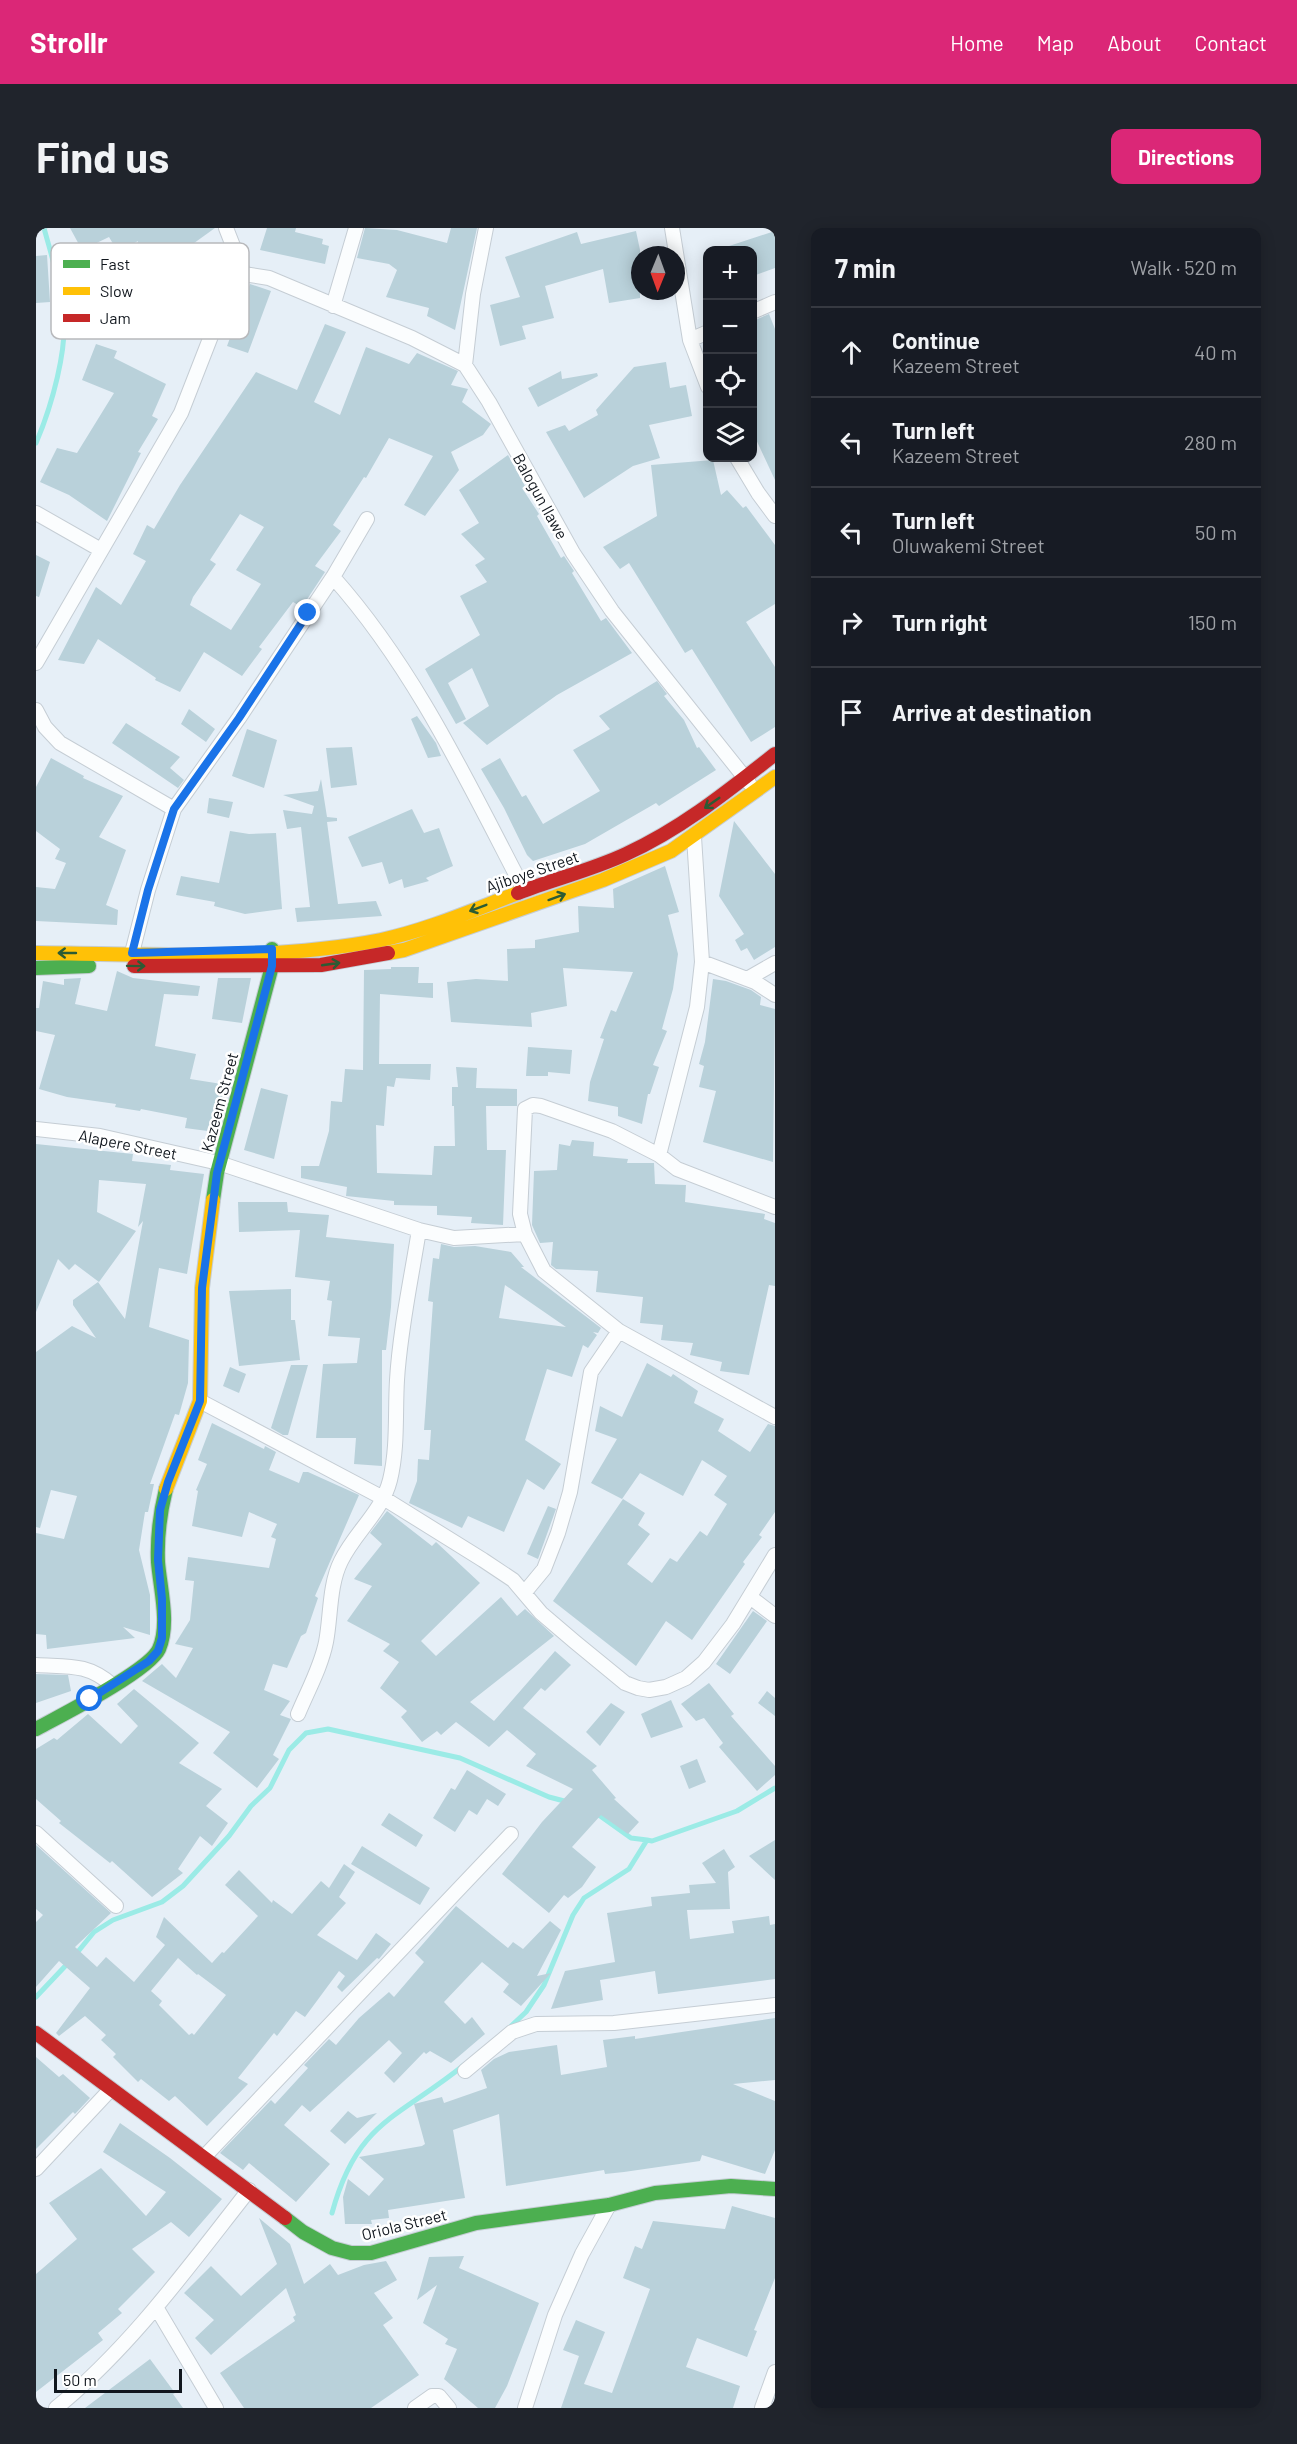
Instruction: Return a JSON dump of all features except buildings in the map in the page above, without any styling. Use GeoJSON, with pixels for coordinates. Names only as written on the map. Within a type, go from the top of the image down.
{"type":"FeatureCollection","features":[{"type":"Feature","properties":{"kind":"street"},"geometry":{"type":"LineString","coordinates":[[226,228],[232,243]]}},
{"type":"Feature","properties":{"kind":"street"},"geometry":{"type":"LineString","coordinates":[[333,306],[356,228]]}},
{"type":"Feature","properties":{"kind":"street"},"geometry":{"type":"LineString","coordinates":[[249,274],[269,278],[412,338],[465,364],[473,294],[486,228]]}},
{"type":"Feature","properties":{"kind":"street"},"geometry":{"type":"LineString","coordinates":[[672,228],[690,340],[703,374]]}},
{"type":"Feature","properties":{"kind":"street"},"geometry":{"type":"LineString","coordinates":[[757,310],[775,302]]}},
{"type":"Feature","properties":{"kind":"street"},"geometry":{"type":"LineString","coordinates":[[690,340],[703,334]]}},
{"type":"Feature","properties":{"kind":"street"},"geometry":{"type":"LineString","coordinates":[[36,663],[181,413],[210,339]]}},
{"type":"Feature","properties":{"kind":"street","name":"Balogun Ilawe"},"geometry":{"type":"LineString","coordinates":[[465,364],[489,402],[573,553],[612,611],[756,792]]}},
{"type":"Feature","properties":{"kind":"street"},"geometry":{"type":"LineString","coordinates":[[740,462],[772,508]]}},
{"type":"Feature","properties":{"kind":"street"},"geometry":{"type":"LineString","coordinates":[[36,513],[101,550]]}},
{"type":"Feature","properties":{"kind":"street"},"geometry":{"type":"LineString","coordinates":[[132,953],[148,890],[174,809],[239,718],[333,577],[367,519]]}},
{"type":"Feature","properties":{"kind":"street"},"geometry":{"type":"LineString","coordinates":[[333,577],[360,607],[407,674],[452,753],[524,890]]}},
{"type":"Feature","properties":{"kind":"street"},"geometry":{"type":"LineString","coordinates":[[36,710],[45,727],[60,743],[174,809]]}},
{"type":"Feature","properties":{"kind":"street","name":"Ajiboye Street"},"geometry":{"type":"LineString","coordinates":[[36,953],[272,949],[321,947],[376,940],[442,921],[597,866],[640,848],[699,811],[775,754]]}},
{"type":"Feature","properties":{"kind":"street","name":"Ajiboye Street"},"geometry":{"type":"LineString","coordinates":[[36,968],[321,965],[404,950],[603,880],[671,851],[694,837],[775,777]]}},
{"type":"Feature","properties":{"kind":"street"},"geometry":{"type":"LineString","coordinates":[[659,1155],[697,1007],[702,962],[694,837]]}},
{"type":"Feature","properties":{"kind":"street","name":"Kazeem Street"},"geometry":{"type":"LineString","coordinates":[[36,1730],[149,1661],[158,1651],[162,1638],[162,1599],[158,1560],[160,1510],[168,1482],[200,1401],[202,1288],[207,1230],[219,1163],[272,966],[272,949]]}},
{"type":"Feature","properties":{"kind":"street"},"geometry":{"type":"LineString","coordinates":[[702,962],[747,979],[775,995]]}},
{"type":"Feature","properties":{"kind":"street"},"geometry":{"type":"LineString","coordinates":[[747,979],[775,963]]}},
{"type":"Feature","properties":{"kind":"street"},"geometry":{"type":"LineString","coordinates":[[775,1207],[677,1169],[659,1155],[612,1131],[541,1106],[533,1105],[525,1109],[520,1214],[525,1234],[544,1271],[619,1331],[775,1417]]}},
{"type":"Feature","properties":{"kind":"street","name":"Alapere Street"},"geometry":{"type":"LineString","coordinates":[[36,1129],[100,1136],[219,1163],[419,1230],[454,1238],[525,1234]]}},
{"type":"Feature","properties":{"kind":"street"},"geometry":{"type":"LineString","coordinates":[[298,1714],[326,1643],[335,1582],[341,1561],[385,1499],[391,1477],[401,1341],[419,1230]]}},
{"type":"Feature","properties":{"kind":"street"},"geometry":{"type":"LineString","coordinates":[[525,1592],[544,1569],[558,1533],[570,1492],[591,1372],[619,1331]]}},
{"type":"Feature","properties":{"kind":"street"},"geometry":{"type":"LineString","coordinates":[[200,1401],[385,1499],[493,1567],[525,1592],[541,1613],[625,1683],[649,1690],[666,1687],[686,1678],[704,1662],[750,1598],[775,1555]]}},
{"type":"Feature","properties":{"kind":"street"},"geometry":{"type":"LineString","coordinates":[[750,1598],[775,1616]]}},
{"type":"Feature","properties":{"kind":"street"},"geometry":{"type":"LineString","coordinates":[[36,1665],[83,1668],[98,1672],[112,1685]]}},
{"type":"Feature","properties":{"kind":"street"},"geometry":{"type":"LineString","coordinates":[[36,1833],[116,1906]]}},
{"type":"Feature","properties":{"kind":"street"},"geometry":{"type":"LineString","coordinates":[[205,2156],[511,1834]]}},
{"type":"Feature","properties":{"kind":"street"},"geometry":{"type":"LineString","coordinates":[[465,2071],[512,2032],[536,2024],[614,2022],[775,2005]]}},
{"type":"Feature","properties":{"kind":"street","name":"Oriola Street"},"geometry":{"type":"LineString","coordinates":[[36,2033],[78,2063],[110,2090],[205,2156],[303,2232],[332,2248],[351,2253],[371,2253],[476,2223],[609,2205],[655,2193],[692,2188],[774,2187]]}},
{"type":"Feature","properties":{"kind":"street"},"geometry":{"type":"LineString","coordinates":[[36,2169],[110,2090]]}},
{"type":"Feature","properties":{"kind":"street"},"geometry":{"type":"LineString","coordinates":[[56,2408],[90,2379],[156,2307],[249,2190]]}},
{"type":"Feature","properties":{"kind":"street"},"geometry":{"type":"LineString","coordinates":[[525,2408],[555,2315],[582,2254],[609,2205]]}},
{"type":"Feature","properties":{"kind":"street"},"geometry":{"type":"LineString","coordinates":[[156,2307],[216,2408]]}},
{"type":"Feature","properties":{"kind":"street"},"geometry":{"type":"LineString","coordinates":[[762,2408],[775,2372]]}},
{"type":"Feature","properties":{"kind":"street"},"geometry":{"type":"LineString","coordinates":[[415,2408],[432,2396],[439,2396],[449,2408]]}},
{"type":"Feature","properties":{"kind":"waterway"},"geometry":{"type":"LineString","coordinates":[[44,228],[51,253]]}},
{"type":"Feature","properties":{"kind":"waterway"},"geometry":{"type":"LineString","coordinates":[[36,443],[57,377],[63,339]]}},
{"type":"Feature","properties":{"kind":"waterway"},"geometry":{"type":"LineString","coordinates":[[76,1954],[94,1932],[113,1920],[162,1902],[183,1886],[229,1836],[251,1806],[270,1788],[289,1750],[306,1733],[328,1729],[460,1758],[549,1797],[568,1802]]}},
{"type":"Feature","properties":{"kind":"waterway"},"geometry":{"type":"LineString","coordinates":[[508,2029],[526,2012],[544,1985],[573,1915],[584,1898],[629,1869],[647,1840],[652,1841],[737,1811],[775,1788]]}},
{"type":"Feature","properties":{"kind":"waterway"},"geometry":{"type":"LineString","coordinates":[[596,1813],[631,1838],[647,1840]]}},
{"type":"Feature","properties":{"kind":"waterway"},"geometry":{"type":"LineString","coordinates":[[36,1997],[70,1961]]}},
{"type":"Feature","properties":{"kind":"waterway"},"geometry":{"type":"LineString","coordinates":[[332,2213],[342,2182],[367,2140],[399,2111],[464,2065]]}},
{"type":"Feature","properties":{"kind":"traffic: fast"},"geometry":{"type":"LineString","coordinates":[[213,1200],[217,1173],[272,966],[272,949]]}},
{"type":"Feature","properties":{"kind":"traffic: fast"},"geometry":{"type":"LineString","coordinates":[[36,968],[89,966]]}},
{"type":"Feature","properties":{"kind":"traffic: fast"},"geometry":{"type":"LineString","coordinates":[[36,1729],[122,1681],[152,1658],[159,1649],[164,1629],[164,1617],[158,1544],[166,1489]]}},
{"type":"Feature","properties":{"kind":"traffic: fast"},"geometry":{"type":"LineString","coordinates":[[285,2218],[303,2232],[332,2248],[351,2253],[371,2253],[476,2223],[609,2205],[655,2193],[731,2186],[775,2189]]}},
{"type":"Feature","properties":{"kind":"traffic: slow"},"geometry":{"type":"LineString","coordinates":[[388,953],[404,950],[603,880],[671,851],[775,777]]}},
{"type":"Feature","properties":{"kind":"traffic: slow"},"geometry":{"type":"LineString","coordinates":[[36,953],[209,955],[339,947],[416,931],[518,893]]}},
{"type":"Feature","properties":{"kind":"traffic: slow"},"geometry":{"type":"LineString","coordinates":[[166,1489],[200,1401],[202,1288],[213,1200]]}},
{"type":"Feature","properties":{"kind":"traffic: jam"},"geometry":{"type":"LineString","coordinates":[[518,893],[600,865],[646,844],[703,808],[775,754]]}},
{"type":"Feature","properties":{"kind":"traffic: jam"},"geometry":{"type":"LineString","coordinates":[[134,966],[321,965],[388,953]]}},
{"type":"Feature","properties":{"kind":"traffic: jam"},"geometry":{"type":"LineString","coordinates":[[36,2033],[285,2218]]}},
{"type":"Feature","properties":{"kind":"route"},"geometry":{"type":"LineString","coordinates":[[90,1699],[149,1661],[158,1651],[162,1638],[162,1599],[158,1560],[160,1510],[168,1482],[200,1401],[202,1288],[207,1230],[219,1163],[272,966],[272,949],[238,952],[132,953],[148,890],[174,809],[239,718],[308,613]]}}]}
